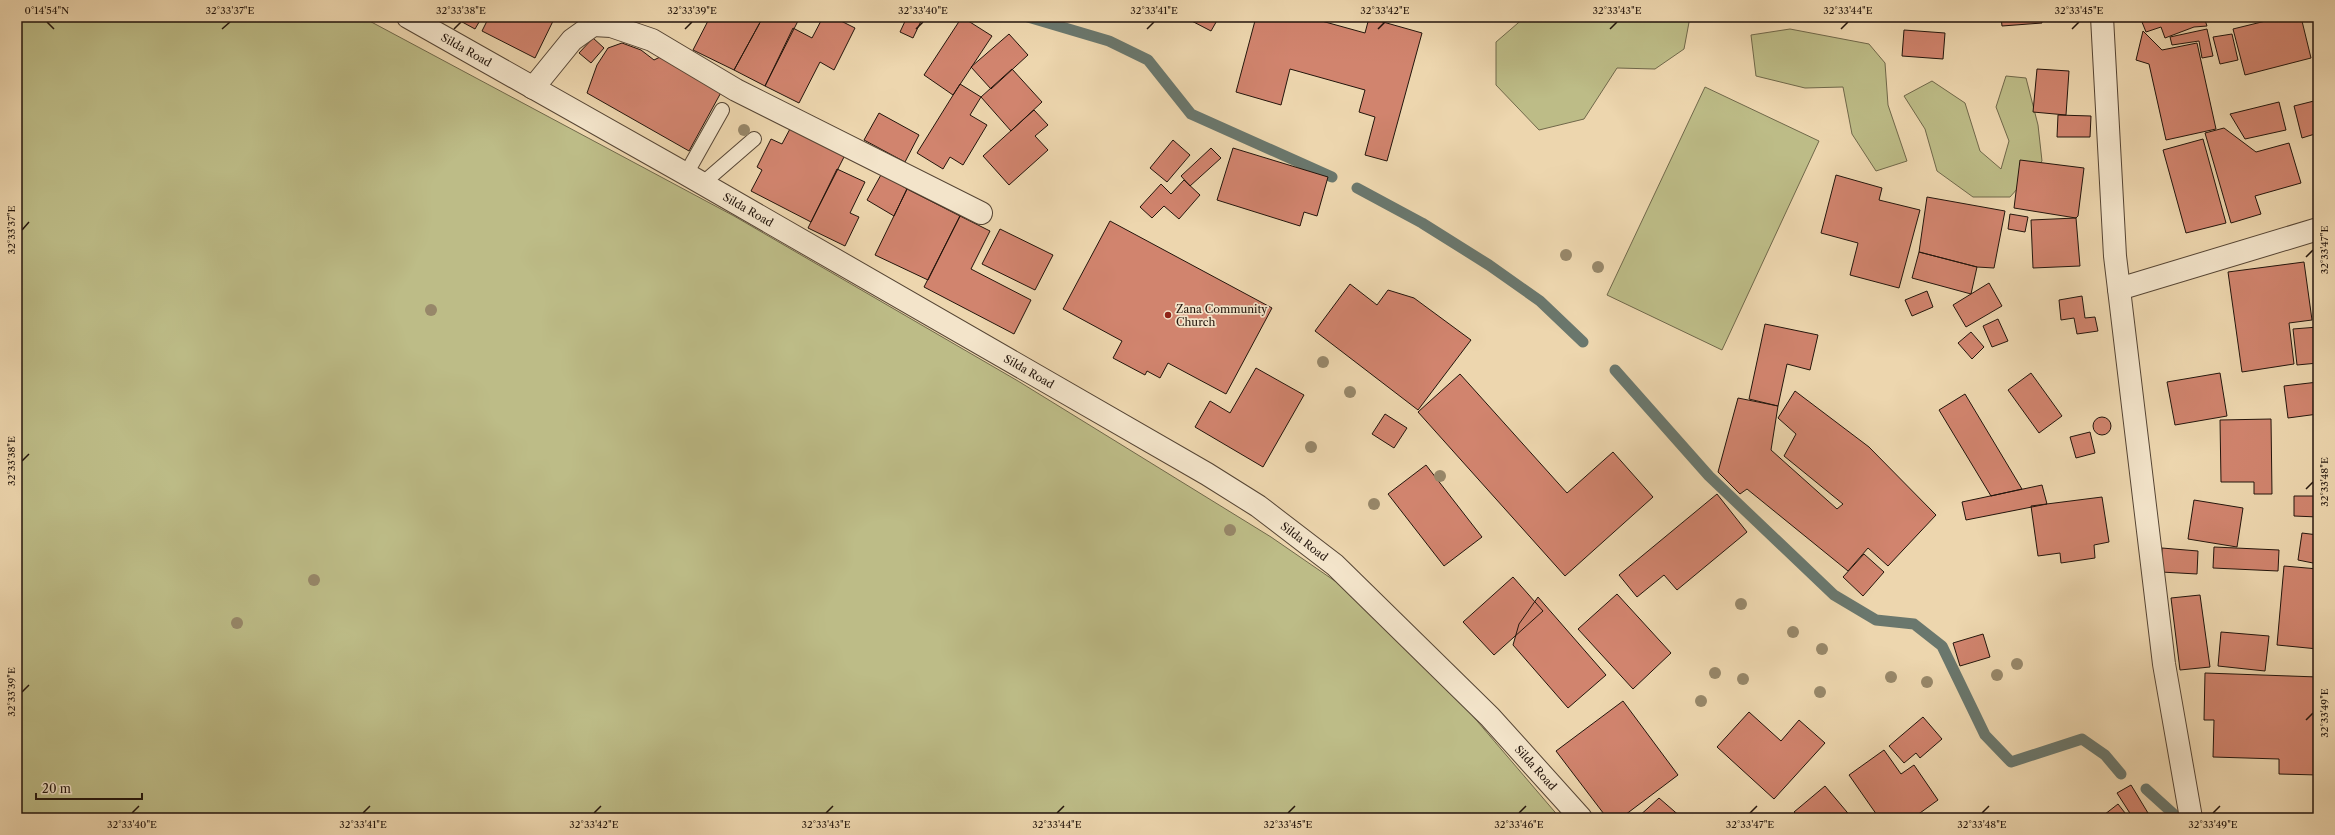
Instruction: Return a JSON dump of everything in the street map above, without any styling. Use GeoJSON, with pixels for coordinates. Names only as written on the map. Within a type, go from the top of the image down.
{"type":"FeatureCollection","features":[{"type":"Feature","properties":{"kind":"street","name":"Silda Road"},"geometry":{"type":"LineString","coordinates":[[408,17],[694,179],[1193,466],[1258,506],[1335,565],[1490,717],[1580,818]]}},
{"type":"Feature","properties":{"kind":"street"},"geometry":{"type":"LineString","coordinates":[[2102,17],[2115,256],[2164,664],[2191,818]]}},
{"type":"Feature","properties":{"kind":"street"},"geometry":{"type":"LineString","coordinates":[[533,88],[572,40],[593,25],[611,26],[652,40],[736,90],[982,213]]}},
{"type":"Feature","properties":{"kind":"street"},"geometry":{"type":"LineString","coordinates":[[2119,289],[2318,229]]}},
{"type":"Feature","properties":{"kind":"lane"},"geometry":{"type":"LineString","coordinates":[[694,179],[722,110]]}},
{"type":"Feature","properties":{"kind":"lane"},"geometry":{"type":"LineString","coordinates":[[694,179],[754,139]]}},
{"type":"Feature","properties":{"kind":"shaded area"},"geometry":{"type":"Polygon","coordinates":[[[17,17],[362,17],[734,216],[1018,381],[1271,537],[1348,590],[1472,715],[1560,818],[17,818],[17,17]]]}},
{"type":"Feature","properties":{"kind":"shaded area"},"geometry":{"type":"Polygon","coordinates":[[[1525,17],[1690,17],[1684,49],[1655,69],[1617,68],[1584,119],[1539,130],[1496,85],[1496,42],[1525,17]]]}},
{"type":"Feature","properties":{"kind":"shaded area"},"geometry":{"type":"Polygon","coordinates":[[[1790,29],[1869,44],[1885,63],[1888,105],[1907,161],[1876,171],[1852,134],[1843,87],[1805,88],[1756,76],[1751,35],[1790,29]]]}},
{"type":"Feature","properties":{"kind":"shaded area"},"geometry":{"type":"Polygon","coordinates":[[[2006,76],[2026,78],[2038,125],[2042,161],[2010,197],[1973,197],[1937,171],[1925,129],[1904,96],[1932,81],[1965,103],[1980,151],[2001,169],[2009,141],[1996,107],[2006,76]]]}},
{"type":"Feature","properties":{"kind":"shaded area"},"geometry":{"type":"Polygon","coordinates":[[[1705,87],[1819,141],[1722,350],[1607,295],[1705,87]]]}},
{"type":"Feature","properties":{"kind":"building"},"geometry":{"type":"Polygon","coordinates":[[[453,17],[482,17],[475,29],[453,17]]]}},
{"type":"Feature","properties":{"kind":"building"},"geometry":{"type":"Polygon","coordinates":[[[489,17],[555,17],[535,58],[482,31],[489,17]]]}},
{"type":"Feature","properties":{"kind":"building"},"geometry":{"type":"Polygon","coordinates":[[[710,17],[763,17],[734,70],[693,50],[710,17]]]}},
{"type":"Feature","properties":{"kind":"building"},"geometry":{"type":"Polygon","coordinates":[[[763,17],[800,17],[765,86],[734,70],[763,17]]]}},
{"type":"Feature","properties":{"kind":"building"},"geometry":{"type":"Polygon","coordinates":[[[823,17],[833,17],[855,28],[834,70],[820,62],[799,103],[765,86],[793,28],[812,38],[823,17]]]}},
{"type":"Feature","properties":{"kind":"building"},"geometry":{"type":"Polygon","coordinates":[[[907,17],[923,17],[913,38],[900,32],[907,17]]]}},
{"type":"Feature","properties":{"kind":"building"},"geometry":{"type":"Polygon","coordinates":[[[962,17],[992,36],[953,95],[924,75],[962,17]]]}},
{"type":"Feature","properties":{"kind":"building"},"geometry":{"type":"Polygon","coordinates":[[[1184,17],[1219,17],[1211,31],[1184,17]]]}},
{"type":"Feature","properties":{"kind":"building"},"geometry":{"type":"Polygon","coordinates":[[[1256,17],[1318,17],[1318,20],[1365,33],[1369,18],[1422,33],[1387,161],[1365,155],[1375,117],[1359,112],[1365,90],[1290,69],[1281,105],[1236,92],[1256,17]]]}},
{"type":"Feature","properties":{"kind":"building"},"geometry":{"type":"Polygon","coordinates":[[[2001,17],[2041,17],[2042,23],[2002,26],[2001,17]]]}},
{"type":"Feature","properties":{"kind":"building"},"geometry":{"type":"Polygon","coordinates":[[[2140,17],[2204,17],[2207,26],[2194,27],[2165,38],[2161,27],[2146,32],[2140,17]]]}},
{"type":"Feature","properties":{"kind":"building"},"geometry":{"type":"Polygon","coordinates":[[[2282,17],[2301,17],[2311,58],[2245,75],[2233,29],[2282,17]]]}},
{"type":"Feature","properties":{"kind":"building"},"geometry":{"type":"Polygon","coordinates":[[[2312,17],[2318,17],[2318,33],[2317,33],[2312,17]]]}},
{"type":"Feature","properties":{"kind":"building"},"geometry":{"type":"Polygon","coordinates":[[[2207,29],[2213,56],[2202,58],[2199,41],[2172,45],[2170,37],[2207,29]]]}},
{"type":"Feature","properties":{"kind":"building"},"geometry":{"type":"Polygon","coordinates":[[[1904,30],[1945,33],[1943,59],[1902,56],[1904,30]]]}},
{"type":"Feature","properties":{"kind":"building"},"geometry":{"type":"Polygon","coordinates":[[[2143,31],[2162,50],[2197,43],[2216,129],[2166,140],[2149,64],[2136,60],[2143,31]]]}},
{"type":"Feature","properties":{"kind":"building"},"geometry":{"type":"Polygon","coordinates":[[[1009,34],[1028,55],[991,89],[971,67],[1009,34]]]}},
{"type":"Feature","properties":{"kind":"building"},"geometry":{"type":"Polygon","coordinates":[[[2232,34],[2238,60],[2220,64],[2213,37],[2232,34]]]}},
{"type":"Feature","properties":{"kind":"building"},"geometry":{"type":"Polygon","coordinates":[[[593,38],[604,48],[591,63],[579,53],[593,38]]]}},
{"type":"Feature","properties":{"kind":"building"},"geometry":{"type":"Polygon","coordinates":[[[622,43],[641,50],[654,60],[660,57],[724,87],[689,151],[587,93],[597,65],[608,48],[622,43]]]}},
{"type":"Feature","properties":{"kind":"building"},"geometry":{"type":"Polygon","coordinates":[[[1012,69],[1042,102],[1011,131],[981,97],[1012,69]]]}},
{"type":"Feature","properties":{"kind":"building"},"geometry":{"type":"Polygon","coordinates":[[[2037,69],[2069,71],[2066,115],[2033,112],[2037,69]]]}},
{"type":"Feature","properties":{"kind":"building"},"geometry":{"type":"Polygon","coordinates":[[[960,84],[981,97],[970,115],[987,125],[963,165],[950,157],[943,169],[917,153],[960,84]]]}},
{"type":"Feature","properties":{"kind":"building"},"geometry":{"type":"Polygon","coordinates":[[[2318,100],[2318,133],[2302,138],[2294,106],[2318,100]]]}},
{"type":"Feature","properties":{"kind":"building"},"geometry":{"type":"Polygon","coordinates":[[[2279,102],[2286,130],[2245,139],[2230,114],[2279,102]]]}},
{"type":"Feature","properties":{"kind":"building"},"geometry":{"type":"Polygon","coordinates":[[[1034,110],[1048,125],[1035,136],[1048,150],[1009,185],[983,156],[1034,110]]]}},
{"type":"Feature","properties":{"kind":"building"},"geometry":{"type":"Polygon","coordinates":[[[879,113],[919,135],[905,162],[864,140],[879,113]]]}},
{"type":"Feature","properties":{"kind":"building"},"geometry":{"type":"Polygon","coordinates":[[[2058,115],[2091,116],[2090,137],[2057,137],[2058,115]]]}},
{"type":"Feature","properties":{"kind":"building"},"geometry":{"type":"Polygon","coordinates":[[[791,127],[845,155],[811,222],[751,191],[762,170],[757,167],[771,139],[782,144],[791,127]]]}},
{"type":"Feature","properties":{"kind":"building"},"geometry":{"type":"Polygon","coordinates":[[[2224,128],[2256,152],[2289,143],[2301,183],[2255,196],[2261,214],[2231,223],[2205,133],[2224,128]]]}},
{"type":"Feature","properties":{"kind":"building"},"geometry":{"type":"Polygon","coordinates":[[[2203,139],[2226,223],[2186,233],[2163,150],[2203,139]]]}},
{"type":"Feature","properties":{"kind":"building"},"geometry":{"type":"Polygon","coordinates":[[[1173,140],[1190,155],[1167,182],[1150,168],[1173,140]]]}},
{"type":"Feature","properties":{"kind":"building"},"geometry":{"type":"Polygon","coordinates":[[[1211,148],[1221,158],[1190,186],[1181,176],[1211,148]]]}},
{"type":"Feature","properties":{"kind":"building"},"geometry":{"type":"Polygon","coordinates":[[[1233,148],[1328,177],[1317,216],[1304,212],[1300,226],[1217,200],[1233,148]]]}},
{"type":"Feature","properties":{"kind":"building"},"geometry":{"type":"Polygon","coordinates":[[[2020,160],[2084,168],[2078,216],[2076,218],[2014,208],[2020,160]]]}},
{"type":"Feature","properties":{"kind":"building"},"geometry":{"type":"Polygon","coordinates":[[[837,169],[865,182],[850,213],[859,217],[845,246],[808,228],[837,169]]]}},
{"type":"Feature","properties":{"kind":"building"},"geometry":{"type":"Polygon","coordinates":[[[882,173],[907,189],[894,216],[867,200],[882,173]]]}},
{"type":"Feature","properties":{"kind":"building"},"geometry":{"type":"Polygon","coordinates":[[[1836,175],[1882,188],[1879,200],[1920,210],[1899,288],[1850,275],[1858,243],[1821,233],[1836,175]]]}},
{"type":"Feature","properties":{"kind":"building"},"geometry":{"type":"Polygon","coordinates":[[[1184,180],[1200,195],[1179,219],[1164,206],[1152,218],[1140,207],[1161,184],[1171,194],[1184,180]]]}},
{"type":"Feature","properties":{"kind":"building"},"geometry":{"type":"Polygon","coordinates":[[[907,189],[960,216],[928,280],[875,255],[907,189]]]}},
{"type":"Feature","properties":{"kind":"building"},"geometry":{"type":"Polygon","coordinates":[[[1927,197],[2005,211],[1994,268],[1977,267],[1919,252],[1927,197]]]}},
{"type":"Feature","properties":{"kind":"building"},"geometry":{"type":"Polygon","coordinates":[[[2010,214],[2028,217],[2025,232],[2008,229],[2010,214]]]}},
{"type":"Feature","properties":{"kind":"building"},"geometry":{"type":"Polygon","coordinates":[[[960,216],[990,231],[971,269],[1031,300],[1014,334],[924,287],[960,216]]]}},
{"type":"Feature","properties":{"kind":"building"},"geometry":{"type":"Polygon","coordinates":[[[2076,218],[2080,266],[2033,268],[2031,220],[2076,218]]]}},
{"type":"Feature","properties":{"kind":"building"},"geometry":{"type":"Polygon","coordinates":[[[1110,221],[1272,308],[1226,394],[1168,363],[1160,378],[1147,371],[1145,375],[1113,358],[1122,341],[1063,309],[1110,221]]]}},
{"type":"Feature","properties":{"kind":"building"},"geometry":{"type":"Polygon","coordinates":[[[1000,229],[1053,255],[1035,290],[982,264],[1000,229]]]}},
{"type":"Feature","properties":{"kind":"building"},"geometry":{"type":"Polygon","coordinates":[[[1919,252],[1977,267],[1971,294],[1912,278],[1919,252]]]}},
{"type":"Feature","properties":{"kind":"building"},"geometry":{"type":"Polygon","coordinates":[[[2304,262],[2312,320],[2289,323],[2294,364],[2242,372],[2228,272],[2304,262]]]}},
{"type":"Feature","properties":{"kind":"building"},"geometry":{"type":"Polygon","coordinates":[[[1989,283],[2002,306],[1966,327],[1953,305],[1989,283]]]}},
{"type":"Feature","properties":{"kind":"building"},"geometry":{"type":"Polygon","coordinates":[[[1350,284],[1377,305],[1388,290],[1414,298],[1471,340],[1418,410],[1315,331],[1350,284]]]}},
{"type":"Feature","properties":{"kind":"building"},"geometry":{"type":"Polygon","coordinates":[[[1927,291],[1933,307],[1912,316],[1905,300],[1927,291]]]}},
{"type":"Feature","properties":{"kind":"building"},"geometry":{"type":"Polygon","coordinates":[[[2082,296],[2085,318],[2095,317],[2098,331],[2077,334],[2074,318],[2061,320],[2059,300],[2082,296]]]}},
{"type":"Feature","properties":{"kind":"building"},"geometry":{"type":"Polygon","coordinates":[[[1998,319],[2008,341],[1992,347],[1983,326],[1998,319]]]}},
{"type":"Feature","properties":{"kind":"building"},"geometry":{"type":"Polygon","coordinates":[[[1765,324],[1818,335],[1810,370],[1787,364],[1778,406],[1749,399],[1765,324]]]}},
{"type":"Feature","properties":{"kind":"building"},"geometry":{"type":"Polygon","coordinates":[[[2318,327],[2318,363],[2297,365],[2293,329],[2318,327]]]}},
{"type":"Feature","properties":{"kind":"building"},"geometry":{"type":"Polygon","coordinates":[[[1971,332],[1984,347],[1972,359],[1958,343],[1971,332]]]}},
{"type":"Feature","properties":{"kind":"building"},"geometry":{"type":"Polygon","coordinates":[[[1256,368],[1304,395],[1263,467],[1195,427],[1210,401],[1230,413],[1256,368]]]}},
{"type":"Feature","properties":{"kind":"building"},"geometry":{"type":"Polygon","coordinates":[[[2031,373],[2062,416],[2039,433],[2008,390],[2031,373]]]}},
{"type":"Feature","properties":{"kind":"building"},"geometry":{"type":"Polygon","coordinates":[[[2220,373],[2227,416],[2175,425],[2167,382],[2220,373]]]}},
{"type":"Feature","properties":{"kind":"building"},"geometry":{"type":"Polygon","coordinates":[[[1460,374],[1567,493],[1613,452],[1653,497],[1565,576],[1418,412],[1460,374]]]}},
{"type":"Feature","properties":{"kind":"building"},"geometry":{"type":"Polygon","coordinates":[[[2318,382],[2318,414],[2288,418],[2284,386],[2318,382]]]}},
{"type":"Feature","properties":{"kind":"building"},"geometry":{"type":"Polygon","coordinates":[[[1795,391],[1869,447],[1936,515],[1888,566],[1868,548],[1848,571],[1747,489],[1740,494],[1718,472],[1738,398],[1778,406],[1771,450],[1837,509],[1843,504],[1784,456],[1796,434],[1778,418],[1795,391]]]}},
{"type":"Feature","properties":{"kind":"building"},"geometry":{"type":"Polygon","coordinates":[[[1965,394],[2022,489],[1991,496],[1939,410],[1965,394]]]}},
{"type":"Feature","properties":{"kind":"building"},"geometry":{"type":"Polygon","coordinates":[[[1385,414],[1407,428],[1394,448],[1372,434],[1385,414]]]}},
{"type":"Feature","properties":{"kind":"building"},"geometry":{"type":"Polygon","coordinates":[[[2102,417],[2108,420],[2111,426],[2108,432],[2102,435],[2096,432],[2093,426],[2096,420],[2102,417]]]}},
{"type":"Feature","properties":{"kind":"building"},"geometry":{"type":"Polygon","coordinates":[[[2271,419],[2272,494],[2254,494],[2254,482],[2221,482],[2220,420],[2271,419]]]}},
{"type":"Feature","properties":{"kind":"building"},"geometry":{"type":"Polygon","coordinates":[[[2090,432],[2095,453],[2076,458],[2070,437],[2090,432]]]}},
{"type":"Feature","properties":{"kind":"building"},"geometry":{"type":"Polygon","coordinates":[[[1426,465],[1482,537],[1444,566],[1388,494],[1426,465]]]}},
{"type":"Feature","properties":{"kind":"building"},"geometry":{"type":"Polygon","coordinates":[[[2042,485],[2047,504],[1966,520],[1962,502],[2042,485]]]}},
{"type":"Feature","properties":{"kind":"building"},"geometry":{"type":"Polygon","coordinates":[[[1717,494],[1747,532],[1677,590],[1664,575],[1637,597],[1619,575],[1717,494]]]}},
{"type":"Feature","properties":{"kind":"building"},"geometry":{"type":"Polygon","coordinates":[[[2294,496],[2318,496],[2318,517],[2294,516],[2294,496]]]}},
{"type":"Feature","properties":{"kind":"building"},"geometry":{"type":"Polygon","coordinates":[[[2102,497],[2109,542],[2094,545],[2095,558],[2061,563],[2060,553],[2038,556],[2031,506],[2102,497]]]}},
{"type":"Feature","properties":{"kind":"building"},"geometry":{"type":"Polygon","coordinates":[[[2194,500],[2243,508],[2237,547],[2188,539],[2194,500]]]}},
{"type":"Feature","properties":{"kind":"building"},"geometry":{"type":"Polygon","coordinates":[[[2302,533],[2318,535],[2318,564],[2298,560],[2302,533]]]}},
{"type":"Feature","properties":{"kind":"building"},"geometry":{"type":"Polygon","coordinates":[[[2214,547],[2279,550],[2278,571],[2213,568],[2214,547]]]}},
{"type":"Feature","properties":{"kind":"building"},"geometry":{"type":"Polygon","coordinates":[[[2162,548],[2198,551],[2197,574],[2161,572],[2162,548]]]}},
{"type":"Feature","properties":{"kind":"building"},"geometry":{"type":"Polygon","coordinates":[[[1864,554],[1884,572],[1863,596],[1843,577],[1864,554]]]}},
{"type":"Feature","properties":{"kind":"building"},"geometry":{"type":"Polygon","coordinates":[[[2284,566],[2318,569],[2318,649],[2277,645],[2284,566]]]}},
{"type":"Feature","properties":{"kind":"building"},"geometry":{"type":"Polygon","coordinates":[[[1513,577],[1543,611],[1494,655],[1463,622],[1513,577]]]}},
{"type":"Feature","properties":{"kind":"building"},"geometry":{"type":"Polygon","coordinates":[[[1617,594],[1671,653],[1633,689],[1578,629],[1617,594]]]}},
{"type":"Feature","properties":{"kind":"building"},"geometry":{"type":"Polygon","coordinates":[[[2200,595],[2210,667],[2180,670],[2171,598],[2200,595]]]}},
{"type":"Feature","properties":{"kind":"building"},"geometry":{"type":"Polygon","coordinates":[[[1538,597],[1606,675],[1568,708],[1513,645],[1519,624],[1538,597]]]}},
{"type":"Feature","properties":{"kind":"building"},"geometry":{"type":"Polygon","coordinates":[[[2221,632],[2269,636],[2265,671],[2218,666],[2221,632]]]}},
{"type":"Feature","properties":{"kind":"building"},"geometry":{"type":"Polygon","coordinates":[[[1983,634],[1990,657],[1960,666],[1953,643],[1983,634]]]}},
{"type":"Feature","properties":{"kind":"building"},"geometry":{"type":"Polygon","coordinates":[[[2205,673],[2318,677],[2318,775],[2279,774],[2279,759],[2213,757],[2214,720],[2204,720],[2205,673]]]}},
{"type":"Feature","properties":{"kind":"building"},"geometry":{"type":"Polygon","coordinates":[[[1623,701],[1678,775],[1621,818],[1607,818],[1556,751],[1623,701]]]}},
{"type":"Feature","properties":{"kind":"building"},"geometry":{"type":"Polygon","coordinates":[[[1749,712],[1781,741],[1799,720],[1825,743],[1774,799],[1717,747],[1749,712]]]}},
{"type":"Feature","properties":{"kind":"building"},"geometry":{"type":"Polygon","coordinates":[[[1923,717],[1942,739],[1920,758],[1916,753],[1904,763],[1889,746],[1923,717]]]}},
{"type":"Feature","properties":{"kind":"building"},"geometry":{"type":"Polygon","coordinates":[[[1884,750],[1901,774],[1914,765],[1938,800],[1913,818],[1879,818],[1849,775],[1884,750]]]}},
{"type":"Feature","properties":{"kind":"building"},"geometry":{"type":"Polygon","coordinates":[[[2131,785],[2148,813],[2141,818],[2133,818],[2117,793],[2131,785]]]}},
{"type":"Feature","properties":{"kind":"building"},"geometry":{"type":"Polygon","coordinates":[[[1825,786],[1852,818],[1800,818],[1794,812],[1825,786]]]}},
{"type":"Feature","properties":{"kind":"building"},"geometry":{"type":"Polygon","coordinates":[[[1659,798],[1682,818],[1637,818],[1659,798]]]}},
{"type":"Feature","properties":{"kind":"building"},"geometry":{"type":"Polygon","coordinates":[[[2118,804],[2129,818],[2100,818],[2118,804]]]}},
{"type":"Feature","properties":{"kind":"waterway"},"geometry":{"type":"LineString","coordinates":[[1028,17],[1109,41],[1148,60],[1191,114],[1332,177]]}},
{"type":"Feature","properties":{"kind":"waterway"},"geometry":{"type":"LineString","coordinates":[[1357,188],[1422,223],[1489,265],[1540,301],[1583,342]]}},
{"type":"Feature","properties":{"kind":"waterway"},"geometry":{"type":"LineString","coordinates":[[1615,370],[1709,476],[1834,595],[1876,620],[1914,624],[1942,646],[1985,735],[2011,762],[2082,739],[2105,755],[2121,774]]}},
{"type":"Feature","properties":{"kind":"waterway"},"geometry":{"type":"LineString","coordinates":[[2146,789],[2178,818]]}},
{"type":"Feature","properties":{"kind":"place","name":"Zana Community Church"},"geometry":{"type":"Point","coordinates":[1168,315]}}]}
